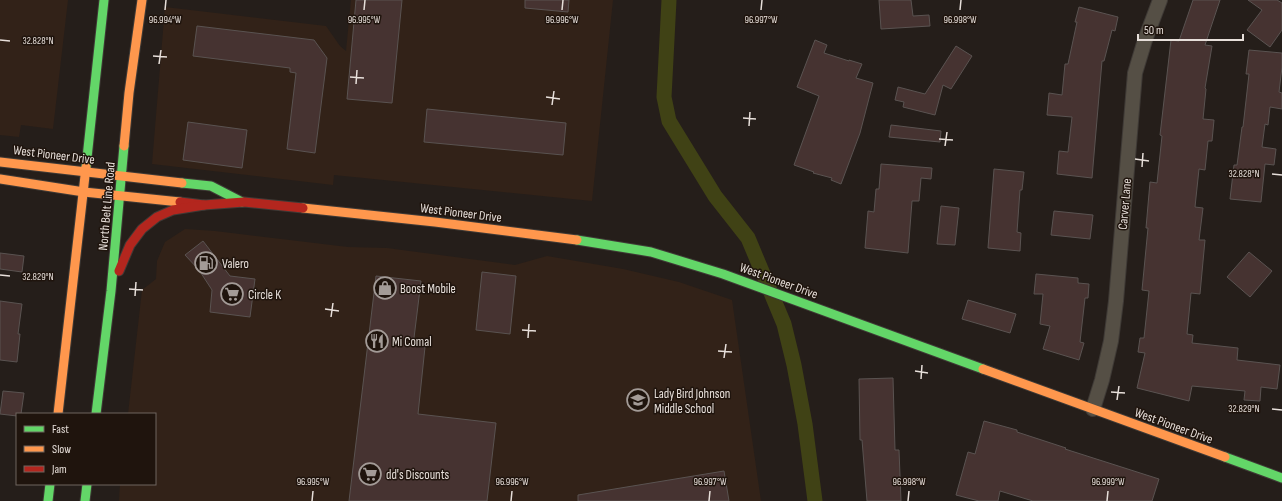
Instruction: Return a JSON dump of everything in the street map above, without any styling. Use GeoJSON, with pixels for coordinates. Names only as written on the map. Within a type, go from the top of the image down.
{"type":"FeatureCollection","features":[{"type":"Feature","properties":{"kind":"main road","name":"North Belt Line Road"},"geometry":{"type":"LineString","coordinates":[[58,413],[84,192],[104,0]]}},
{"type":"Feature","properties":{"kind":"main road","name":"North Belt Line Road"},"geometry":{"type":"LineString","coordinates":[[96,413],[111,291],[129,94],[142,0]]}},
{"type":"Feature","properties":{"kind":"main road","name":"West Pioneer Drive"},"geometry":{"type":"LineString","coordinates":[[0,162],[211,186],[244,202]]}},
{"type":"Feature","properties":{"kind":"main road","name":"West Pioneer Drive"},"geometry":{"type":"LineString","coordinates":[[0,179],[84,192],[204,205],[244,202],[442,223],[567,238],[652,252],[723,274],[1282,478]]}},
{"type":"Feature","properties":{"kind":"main road"},"geometry":{"type":"LineString","coordinates":[[111,291],[130,245],[142,229],[157,217],[173,210],[204,205]]}},
{"type":"Feature","properties":{"kind":"main road"},"geometry":{"type":"LineString","coordinates":[[48,501],[50,485]]}},
{"type":"Feature","properties":{"kind":"main road"},"geometry":{"type":"LineString","coordinates":[[85,501],[87,485]]}},
{"type":"Feature","properties":{"kind":"street","name":"Carver Lane"},"geometry":{"type":"LineString","coordinates":[[1093,409],[1112,341],[1135,73],[1145,40],[1160,0]]}},
{"type":"Feature","properties":{"kind":"shaded area"},"geometry":{"type":"Polygon","coordinates":[[[0,0],[68,0],[53,129],[21,125],[19,137],[0,135],[0,0]]]}},
{"type":"Feature","properties":{"kind":"shaded area"},"geometry":{"type":"Polygon","coordinates":[[[351,0],[613,0],[592,201],[334,175],[333,185],[152,164],[165,7],[326,26],[340,46],[346,51],[351,0]]]}},
{"type":"Feature","properties":{"kind":"shaded area"},"geometry":{"type":"Polygon","coordinates":[[[185,229],[215,231],[348,247],[387,248],[515,265],[547,256],[623,269],[679,282],[732,300],[761,501],[119,501],[120,485],[156,485],[156,413],[128,413],[142,290],[156,279],[157,261],[165,242],[185,229]]]}},
{"type":"Feature","properties":{"kind":"building"},"geometry":{"type":"Polygon","coordinates":[[[356,0],[402,0],[392,103],[347,99],[356,0]]]}},
{"type":"Feature","properties":{"kind":"building"},"geometry":{"type":"Polygon","coordinates":[[[525,0],[569,0],[568,12],[525,8],[525,0]]]}},
{"type":"Feature","properties":{"kind":"building"},"geometry":{"type":"Polygon","coordinates":[[[879,0],[911,0],[913,16],[929,15],[930,26],[881,29],[879,0]]]}},
{"type":"Feature","properties":{"kind":"building"},"geometry":{"type":"Polygon","coordinates":[[[1193,0],[1220,0],[1205,45],[1212,46],[1205,88],[1203,119],[1214,120],[1212,141],[1208,141],[1205,170],[1199,169],[1195,207],[1203,208],[1199,240],[1205,240],[1200,294],[1191,293],[1187,334],[1193,335],[1192,343],[1238,348],[1237,360],[1280,365],[1277,389],[1261,387],[1260,401],[1244,400],[1245,391],[1192,386],[1189,401],[1137,388],[1145,353],[1138,352],[1140,338],[1144,338],[1149,291],[1142,290],[1148,228],[1146,228],[1150,182],[1157,183],[1162,136],[1160,135],[1171,40],[1179,41],[1193,0]]]}},
{"type":"Feature","properties":{"kind":"building"},"geometry":{"type":"Polygon","coordinates":[[[1248,0],[1277,0],[1282,3],[1282,30],[1270,47],[1247,30],[1262,10],[1248,0]]]}},
{"type":"Feature","properties":{"kind":"building"},"geometry":{"type":"Polygon","coordinates":[[[1079,7],[1118,17],[1115,31],[1112,30],[1104,61],[1102,61],[1092,178],[1057,174],[1059,151],[1068,152],[1072,117],[1047,115],[1049,93],[1062,95],[1065,64],[1068,64],[1079,7]]]}},
{"type":"Feature","properties":{"kind":"building"},"geometry":{"type":"Polygon","coordinates":[[[197,26],[314,40],[327,58],[315,153],[287,149],[296,73],[290,72],[290,68],[193,56],[197,26]]]}},
{"type":"Feature","properties":{"kind":"building"},"geometry":{"type":"Polygon","coordinates":[[[815,40],[827,45],[824,53],[862,64],[856,78],[873,83],[860,133],[841,184],[831,180],[832,178],[813,173],[814,172],[794,165],[819,96],[797,87],[815,40]]]}},
{"type":"Feature","properties":{"kind":"building"},"geometry":{"type":"Polygon","coordinates":[[[956,46],[972,56],[951,89],[943,85],[935,115],[903,107],[904,102],[895,100],[898,87],[925,94],[956,46]]]}},
{"type":"Feature","properties":{"kind":"building"},"geometry":{"type":"Polygon","coordinates":[[[1249,50],[1282,53],[1279,92],[1282,93],[1282,109],[1270,107],[1268,125],[1265,124],[1262,147],[1276,149],[1274,165],[1265,164],[1261,202],[1230,199],[1234,165],[1237,165],[1243,127],[1249,74],[1246,74],[1249,50]]]}},
{"type":"Feature","properties":{"kind":"building"},"geometry":{"type":"Polygon","coordinates":[[[427,109],[566,123],[563,155],[424,142],[427,109]]]}},
{"type":"Feature","properties":{"kind":"building"},"geometry":{"type":"Polygon","coordinates":[[[188,122],[247,130],[242,168],[183,160],[188,122]]]}},
{"type":"Feature","properties":{"kind":"building"},"geometry":{"type":"Polygon","coordinates":[[[891,125],[941,131],[940,142],[889,137],[891,125]]]}},
{"type":"Feature","properties":{"kind":"building"},"geometry":{"type":"Polygon","coordinates":[[[881,164],[932,168],[931,179],[921,178],[919,201],[912,201],[908,253],[865,248],[868,211],[874,212],[876,189],[879,189],[881,164]]]}},
{"type":"Feature","properties":{"kind":"building"},"geometry":{"type":"Polygon","coordinates":[[[994,169],[1024,172],[1022,190],[1020,190],[1017,232],[1021,233],[1020,251],[988,248],[994,169]]]}},
{"type":"Feature","properties":{"kind":"building"},"geometry":{"type":"Polygon","coordinates":[[[941,206],[959,208],[955,245],[937,244],[941,206]]]}},
{"type":"Feature","properties":{"kind":"building"},"geometry":{"type":"Polygon","coordinates":[[[1054,211],[1093,215],[1090,239],[1051,235],[1054,211]]]}},
{"type":"Feature","properties":{"kind":"building"},"geometry":{"type":"Polygon","coordinates":[[[203,241],[230,276],[255,279],[250,317],[210,312],[212,290],[199,270],[185,255],[203,241]]]}},
{"type":"Feature","properties":{"kind":"building"},"geometry":{"type":"Polygon","coordinates":[[[1249,252],[1272,271],[1250,297],[1227,277],[1249,252]]]}},
{"type":"Feature","properties":{"kind":"building"},"geometry":{"type":"Polygon","coordinates":[[[0,253],[24,256],[22,272],[0,269],[0,253]]]}},
{"type":"Feature","properties":{"kind":"building"},"geometry":{"type":"Polygon","coordinates":[[[482,272],[516,276],[510,334],[476,330],[482,272]]]}},
{"type":"Feature","properties":{"kind":"building"},"geometry":{"type":"Polygon","coordinates":[[[1036,274],[1078,278],[1078,283],[1089,284],[1088,298],[1085,298],[1080,342],[1084,343],[1079,360],[1043,349],[1050,326],[1040,324],[1043,294],[1034,294],[1036,274]]]}},
{"type":"Feature","properties":{"kind":"building"},"geometry":{"type":"Polygon","coordinates":[[[376,276],[421,281],[413,346],[425,347],[418,414],[496,423],[487,501],[349,501],[376,276]]]}},
{"type":"Feature","properties":{"kind":"building"},"geometry":{"type":"Polygon","coordinates":[[[968,300],[1016,314],[1010,333],[962,319],[968,300]]]}},
{"type":"Feature","properties":{"kind":"building"},"geometry":{"type":"Polygon","coordinates":[[[0,301],[22,304],[18,334],[20,334],[17,362],[0,360],[0,301]]]}},
{"type":"Feature","properties":{"kind":"building"},"geometry":{"type":"Polygon","coordinates":[[[893,378],[895,450],[899,450],[901,501],[867,501],[862,440],[860,440],[859,379],[893,378]]]}},
{"type":"Feature","properties":{"kind":"building"},"geometry":{"type":"Polygon","coordinates":[[[3,391],[24,393],[21,413],[16,413],[16,416],[0,414],[3,391]]]}},
{"type":"Feature","properties":{"kind":"building"},"geometry":{"type":"Polygon","coordinates":[[[984,421],[1017,430],[1017,432],[1066,448],[1065,449],[1159,479],[1152,501],[1033,501],[1000,491],[998,501],[979,501],[956,495],[968,452],[975,454],[984,421]]]}},
{"type":"Feature","properties":{"kind":"building"},"geometry":{"type":"Polygon","coordinates":[[[724,471],[729,501],[578,501],[578,495],[724,471]]]}},
{"type":"Feature","properties":{"kind":"waterway"},"geometry":{"type":"LineString","coordinates":[[669,0],[664,97],[669,121],[715,196],[748,238],[784,324],[794,365],[805,424],[815,501]]}},
{"type":"Feature","properties":{"kind":"traffic: fast"},"geometry":{"type":"LineString","coordinates":[[86,167],[104,0]]}},
{"type":"Feature","properties":{"kind":"traffic: fast"},"geometry":{"type":"LineString","coordinates":[[96,413],[111,291],[124,146]]}},
{"type":"Feature","properties":{"kind":"traffic: fast"},"geometry":{"type":"LineString","coordinates":[[182,183],[211,186],[242,202]]}},
{"type":"Feature","properties":{"kind":"traffic: fast"},"geometry":{"type":"LineString","coordinates":[[577,240],[651,252],[723,274],[983,369]]}},
{"type":"Feature","properties":{"kind":"traffic: fast"},"geometry":{"type":"LineString","coordinates":[[1225,457],[1282,478]]}},
{"type":"Feature","properties":{"kind":"traffic: fast"},"geometry":{"type":"LineString","coordinates":[[48,501],[50,485]]}},
{"type":"Feature","properties":{"kind":"traffic: fast"},"geometry":{"type":"LineString","coordinates":[[85,501],[87,485]]}},
{"type":"Feature","properties":{"kind":"traffic: slow"},"geometry":{"type":"LineString","coordinates":[[124,146],[129,93],[142,0]]}},
{"type":"Feature","properties":{"kind":"traffic: slow"},"geometry":{"type":"LineString","coordinates":[[0,162],[182,183]]}},
{"type":"Feature","properties":{"kind":"traffic: slow"},"geometry":{"type":"LineString","coordinates":[[58,413],[86,167]]}},
{"type":"Feature","properties":{"kind":"traffic: slow"},"geometry":{"type":"LineString","coordinates":[[0,179],[84,192],[180,202]]}},
{"type":"Feature","properties":{"kind":"traffic: slow"},"geometry":{"type":"LineString","coordinates":[[303,208],[435,222],[577,240]]}},
{"type":"Feature","properties":{"kind":"traffic: slow"},"geometry":{"type":"LineString","coordinates":[[983,369],[1225,457]]}},
{"type":"Feature","properties":{"kind":"traffic: jam"},"geometry":{"type":"LineString","coordinates":[[180,202],[204,205],[244,202],[303,208]]}},
{"type":"Feature","properties":{"kind":"traffic: jam"},"geometry":{"type":"LineString","coordinates":[[119,271],[130,245],[142,229],[157,217],[173,210],[204,205]]}},
{"type":"Feature","properties":{"kind":"place","name":"Valero"},"geometry":{"type":"Point","coordinates":[206,263]}},
{"type":"Feature","properties":{"kind":"place","name":"Boost Mobile"},"geometry":{"type":"Point","coordinates":[385,288]}},
{"type":"Feature","properties":{"kind":"place","name":"Circle K"},"geometry":{"type":"Point","coordinates":[232,294]}},
{"type":"Feature","properties":{"kind":"place","name":"Mi Comal"},"geometry":{"type":"Point","coordinates":[377,341]}},
{"type":"Feature","properties":{"kind":"place","name":"Lady Bird Johnson Middle School"},"geometry":{"type":"Point","coordinates":[638,400]}},
{"type":"Feature","properties":{"kind":"place","name":"dd's Discounts"},"geometry":{"type":"Point","coordinates":[370,474]}}]}
